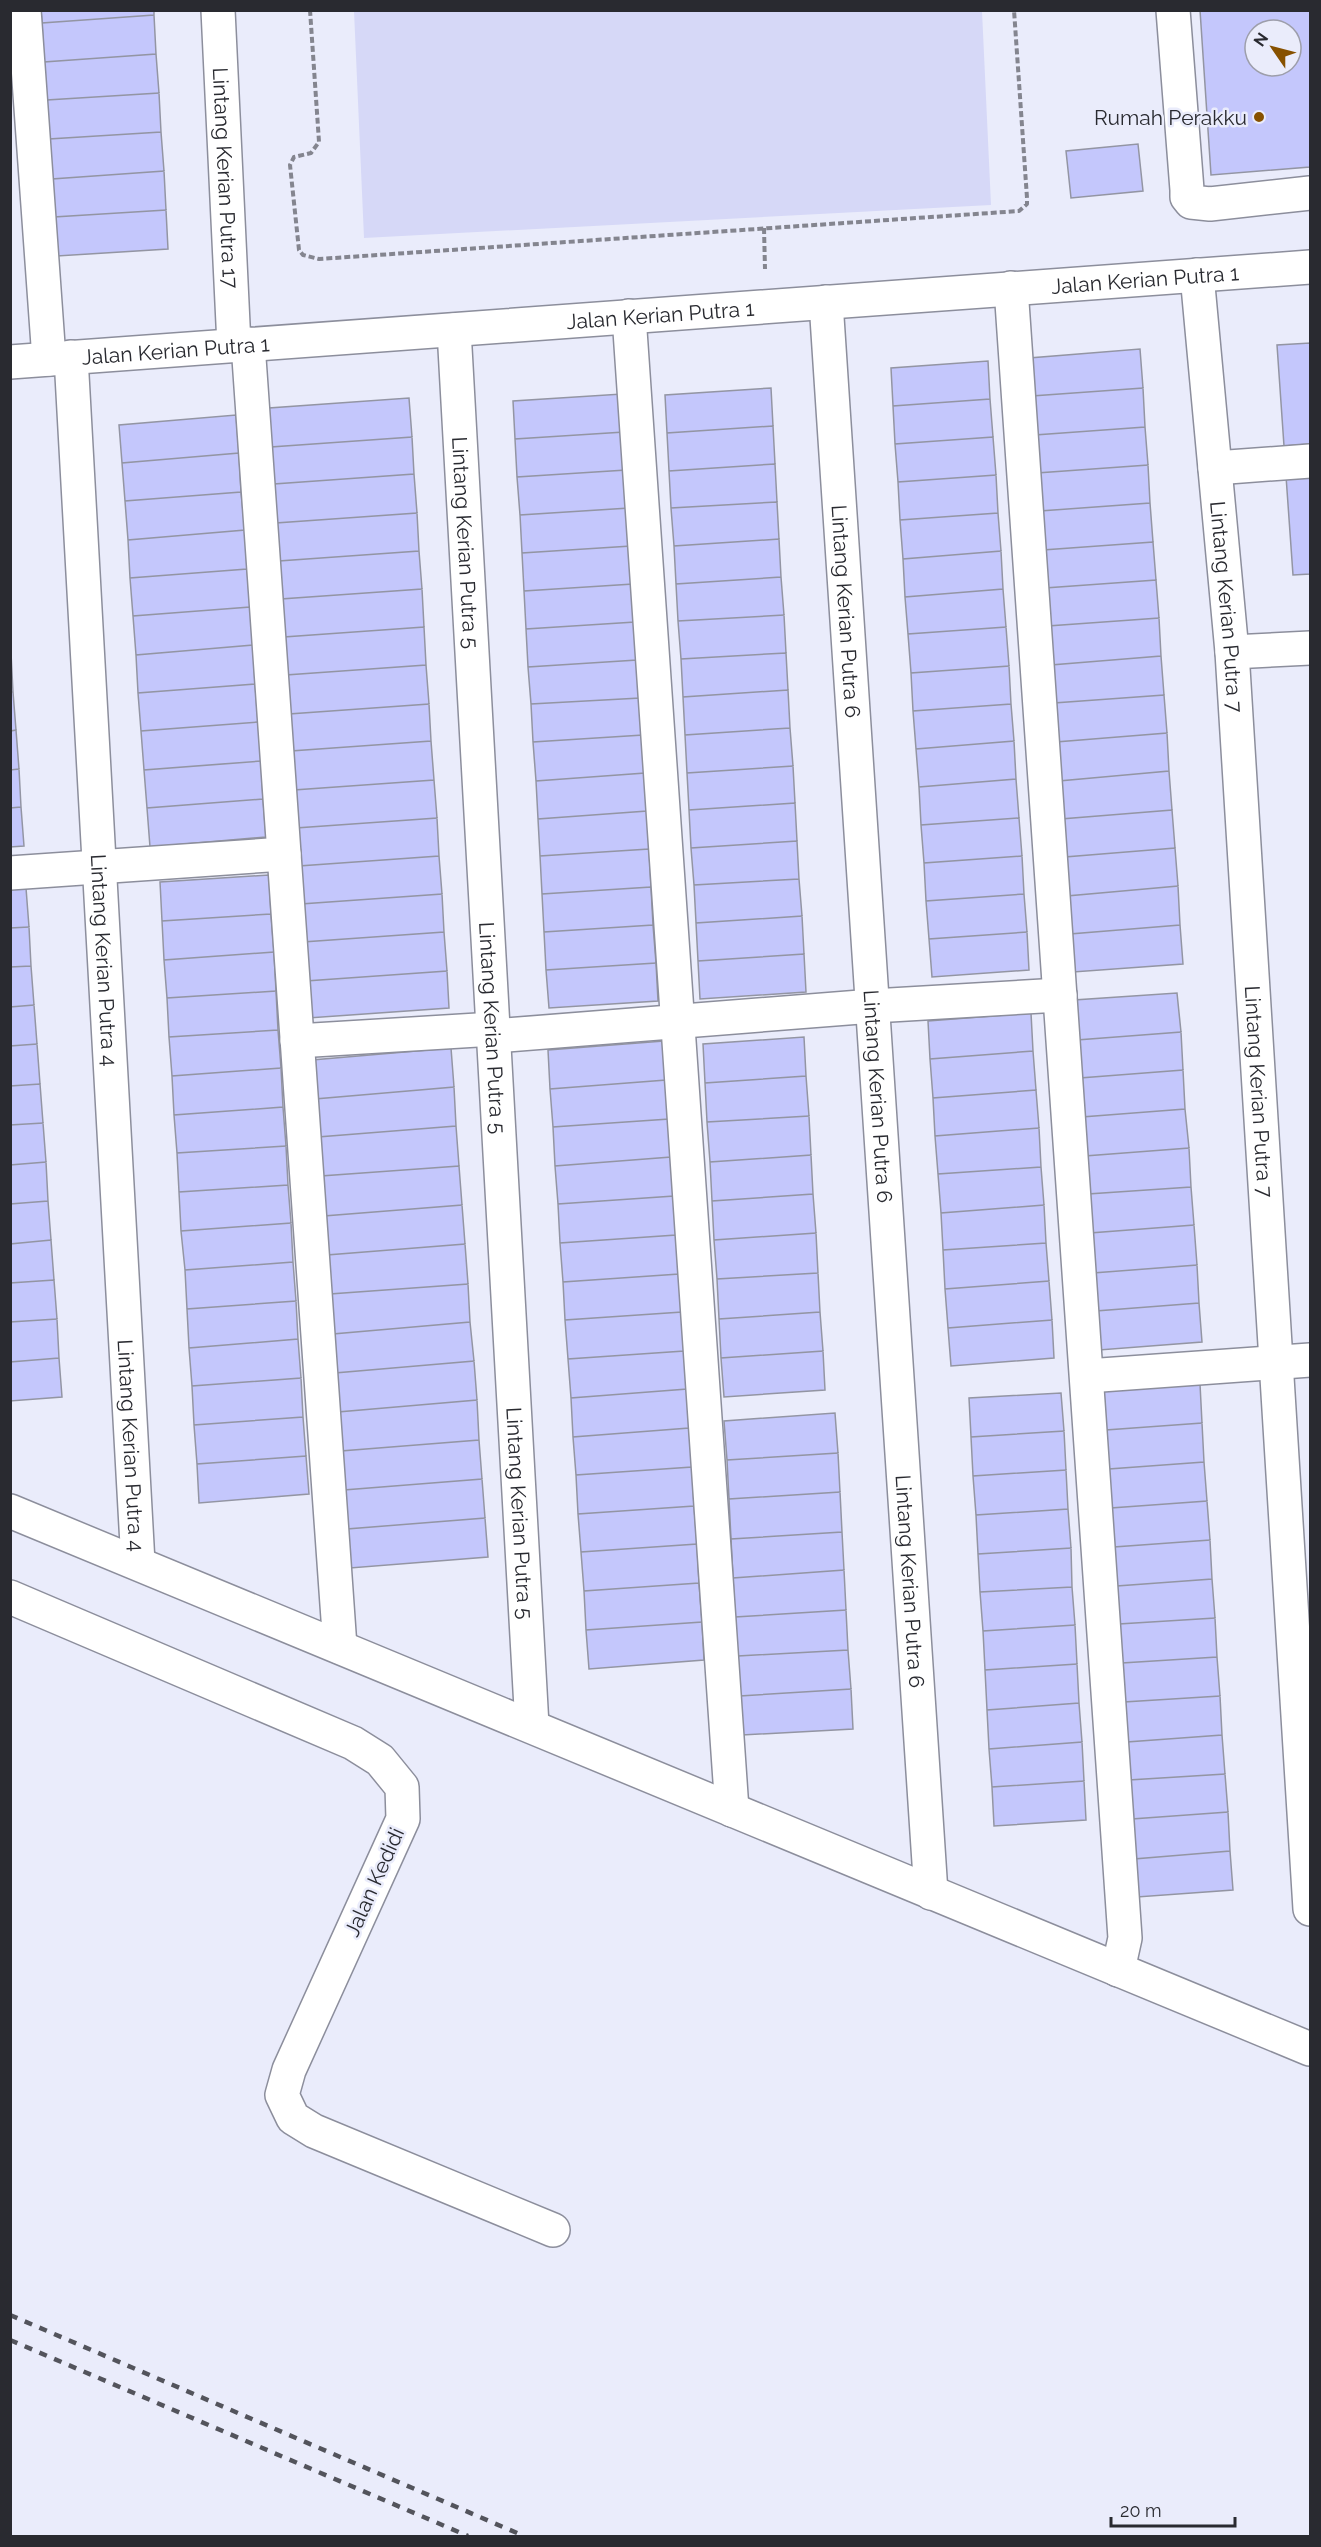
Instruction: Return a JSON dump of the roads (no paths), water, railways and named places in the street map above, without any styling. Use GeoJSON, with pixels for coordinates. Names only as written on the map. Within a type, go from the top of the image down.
{"type":"FeatureCollection","features":[{"type":"Feature","properties":{"kind":"street","name":"Lintang Kerian Putra 4"},"geometry":{"type":"LineString","coordinates":[[24,10],[60,358],[99,868],[138,1563]]}},
{"type":"Feature","properties":{"kind":"street","name":"Lintang Kerian Putra 17"},"geometry":{"type":"LineString","coordinates":[[218,10],[241,345],[284,854],[340,1647]]}},
{"type":"Feature","properties":{"kind":"street"},"geometry":{"type":"LineString","coordinates":[[1173,10],[1186,190],[1191,202],[1210,204],[1311,193]]}},
{"type":"Feature","properties":{"kind":"street","name":"Jalan Kerian Putra 1"},"geometry":{"type":"LineString","coordinates":[[10,362],[1311,267]]}},
{"type":"Feature","properties":{"kind":"street","name":"Lintang Kerian Putra 7"},"geometry":{"type":"LineString","coordinates":[[1197,275],[1232,652],[1311,1909]]}},
{"type":"Feature","properties":{"kind":"street"},"geometry":{"type":"LineString","coordinates":[[1011,288],[1125,1938],[1118,1970]]}},
{"type":"Feature","properties":{"kind":"street","name":"Lintang Kerian Putra 6"},"geometry":{"type":"LineString","coordinates":[[826,302],[931,1893]]}},
{"type":"Feature","properties":{"kind":"street"},"geometry":{"type":"LineString","coordinates":[[629,316],[732,1810]]}},
{"type":"Feature","properties":{"kind":"street","name":"Lintang Kerian Putra 5"},"geometry":{"type":"LineString","coordinates":[[454,330],[532,1726]]}},
{"type":"Feature","properties":{"kind":"street"},"geometry":{"type":"LineString","coordinates":[[1215,468],[1311,461]]}},
{"type":"Feature","properties":{"kind":"street"},"geometry":{"type":"LineString","coordinates":[[1232,652],[1311,648]]}},
{"type":"Feature","properties":{"kind":"street"},"geometry":{"type":"LineString","coordinates":[[10,873],[284,854]]}},
{"type":"Feature","properties":{"kind":"street"},"geometry":{"type":"LineString","coordinates":[[297,1041],[678,1022],[873,1006],[1060,995]]}},
{"type":"Feature","properties":{"kind":"street"},"geometry":{"type":"LineString","coordinates":[[1087,1376],[1311,1360]]}},
{"type":"Feature","properties":{"kind":"street"},"geometry":{"type":"LineString","coordinates":[[10,1510],[1311,2049]]}},
{"type":"Feature","properties":{"kind":"street","name":"Jalan Kedidi"},"geometry":{"type":"LineString","coordinates":[[10,1598],[353,1743],[380,1760],[402,1787],[403,1819],[289,2070],[282,2095],[293,2118],[314,2131],[553,2230]]}},
{"type":"Feature","properties":{"kind":"railway"},"geometry":{"type":"LineString","coordinates":[[10,2315],[524,2536]]}},
{"type":"Feature","properties":{"kind":"railway"},"geometry":{"type":"LineString","coordinates":[[10,2340],[468,2536]]}},
{"type":"Feature","properties":{"kind":"place","name":"Rumah Perakku"},"geometry":{"type":"Point","coordinates":[1259,117]}}]}
